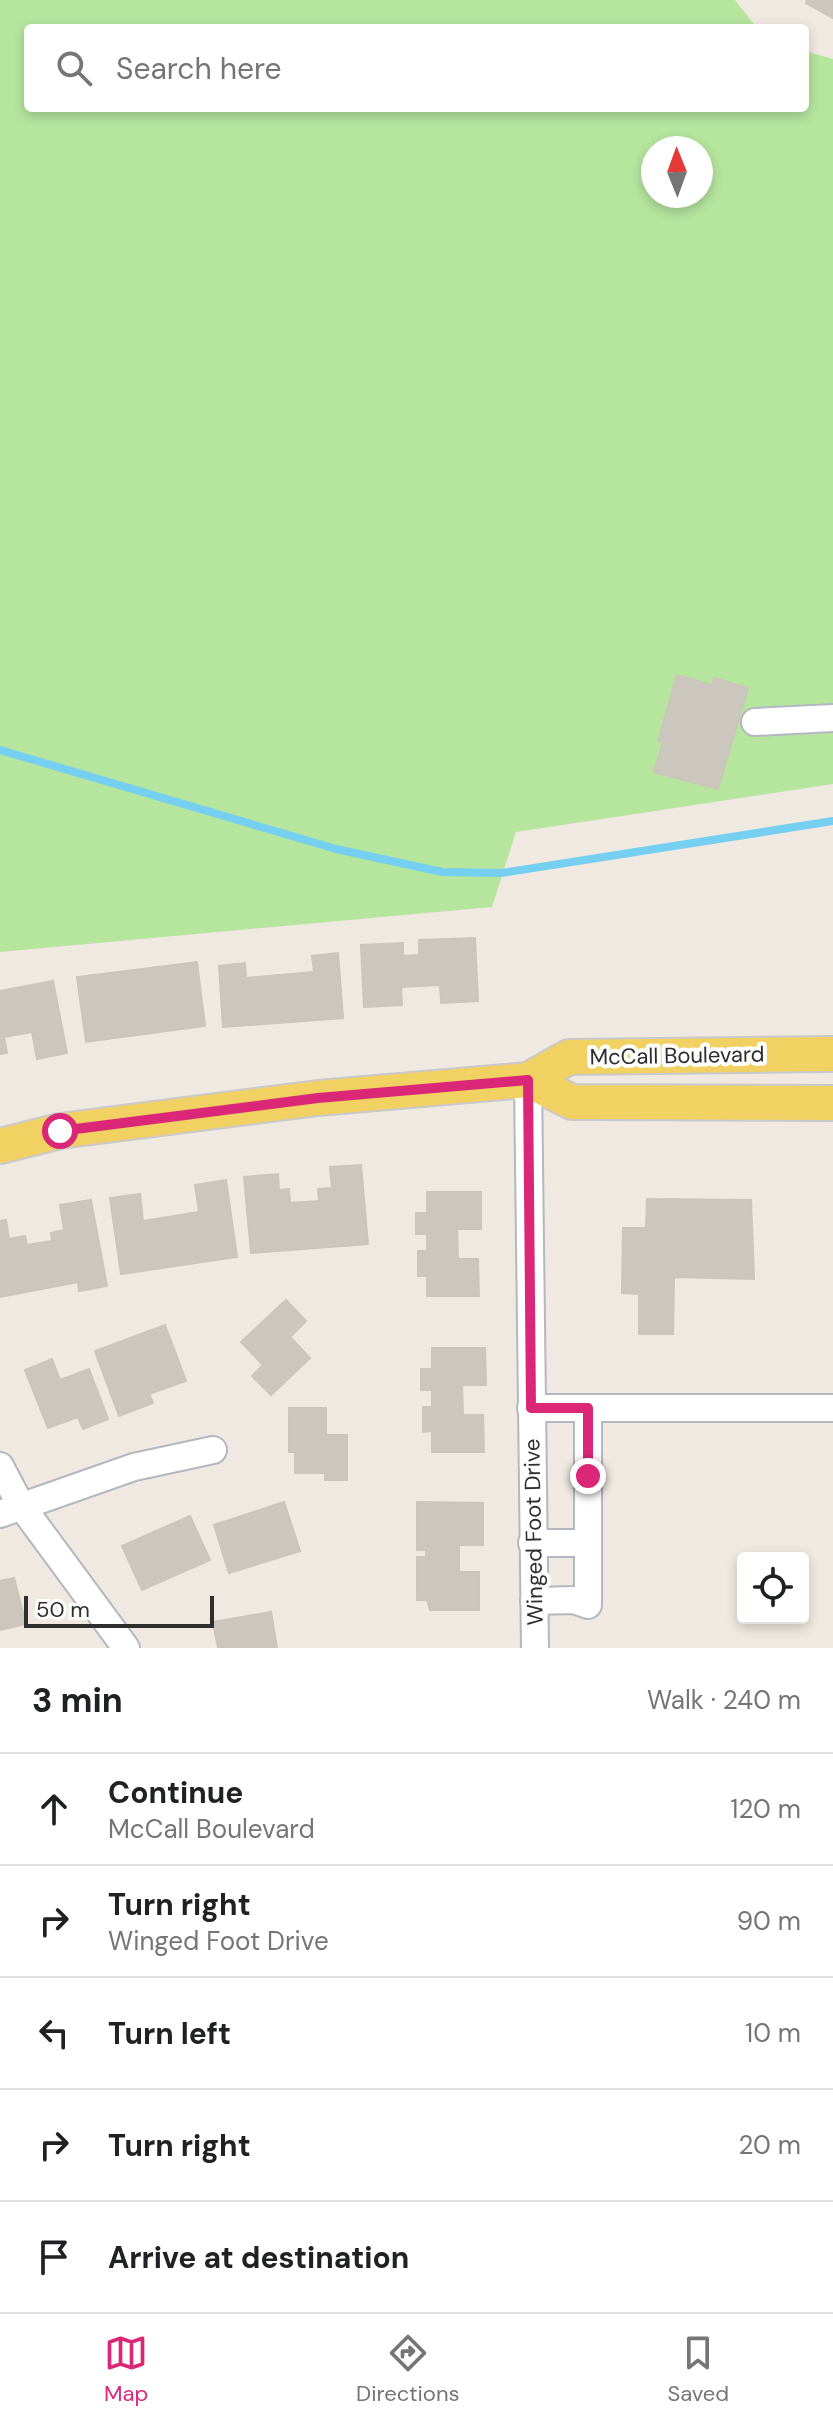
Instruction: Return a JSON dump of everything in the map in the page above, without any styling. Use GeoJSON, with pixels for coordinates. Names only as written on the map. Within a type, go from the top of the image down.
{"type":"FeatureCollection","features":[{"type":"Feature","properties":{"kind":"main road","name":"McCall Boulevard"},"geometry":{"type":"LineString","coordinates":[[0,1146],[60,1131],[318,1098],[528,1080],[569,1057],[833,1054]]}},
{"type":"Feature","properties":{"kind":"main road","name":"McCall Boulevard"},"geometry":{"type":"LineString","coordinates":[[528,1080],[572,1102],[833,1103]]}},
{"type":"Feature","properties":{"kind":"street"},"geometry":{"type":"LineString","coordinates":[[755,722],[833,718]]}},
{"type":"Feature","properties":{"kind":"street","name":"Winged Foot Drive"},"geometry":{"type":"LineString","coordinates":[[528,1080],[535,1648]]}},
{"type":"Feature","properties":{"kind":"street"},"geometry":{"type":"LineString","coordinates":[[531,1408],[833,1408]]}},
{"type":"Feature","properties":{"kind":"street"},"geometry":{"type":"LineString","coordinates":[[534,1601],[574,1600],[588,1605],[588,1408]]}},
{"type":"Feature","properties":{"kind":"street"},"geometry":{"type":"LineString","coordinates":[[10,1509],[134,1467],[213,1450]]}},
{"type":"Feature","properties":{"kind":"street"},"geometry":{"type":"LineString","coordinates":[[0,1466],[10,1509],[126,1648]]}},
{"type":"Feature","properties":{"kind":"street"},"geometry":{"type":"LineString","coordinates":[[532,1543],[588,1543]]}},
{"type":"Feature","properties":{"kind":"green space"},"geometry":{"type":"Polygon","coordinates":[[[0,0],[735,0],[754,24],[24,24],[24,112],[809,112],[809,52],[833,59],[833,784],[516,832],[492,907],[0,952],[0,0]]]}},
{"type":"Feature","properties":{"kind":"building"},"geometry":{"type":"Polygon","coordinates":[[[807,0],[833,0],[833,18],[806,3],[807,0]]]}},
{"type":"Feature","properties":{"kind":"building"},"geometry":{"type":"Polygon","coordinates":[[[677,675],[712,685],[714,678],[748,688],[718,789],[654,772],[663,742],[658,741],[677,675]]]}},
{"type":"Feature","properties":{"kind":"building"},"geometry":{"type":"Polygon","coordinates":[[[475,938],[478,1001],[441,1003],[440,985],[401,987],[402,1005],[364,1007],[361,945],[403,943],[403,956],[419,955],[419,940],[475,938]]]}},
{"type":"Feature","properties":{"kind":"building"},"geometry":{"type":"Polygon","coordinates":[[[338,953],[343,1018],[223,1027],[219,966],[245,963],[246,978],[314,972],[312,956],[338,953]]]}},
{"type":"Feature","properties":{"kind":"building"},"geometry":{"type":"Polygon","coordinates":[[[197,962],[205,1026],[86,1042],[77,977],[197,962]]]}},
{"type":"Feature","properties":{"kind":"building"},"geometry":{"type":"Polygon","coordinates":[[[53,981],[67,1053],[37,1059],[32,1032],[4,1037],[7,1053],[0,1054],[0,991],[53,981]]]}},
{"type":"Feature","properties":{"kind":"building"},"geometry":{"type":"Polygon","coordinates":[[[361,1165],[368,1244],[251,1253],[244,1177],[278,1174],[279,1190],[289,1189],[290,1203],[319,1201],[318,1189],[332,1188],[330,1167],[361,1165]]]}},
{"type":"Feature","properties":{"kind":"building"},"geometry":{"type":"Polygon","coordinates":[[[226,1180],[237,1257],[121,1274],[110,1198],[140,1194],[143,1221],[199,1212],[195,1185],[226,1180]]]}},
{"type":"Feature","properties":{"kind":"building"},"geometry":{"type":"Polygon","coordinates":[[[427,1192],[481,1192],[481,1229],[457,1229],[458,1259],[478,1259],[479,1296],[427,1296],[427,1276],[418,1276],[418,1251],[427,1251],[427,1234],[416,1234],[416,1213],[427,1213],[427,1192]]]}},
{"type":"Feature","properties":{"kind":"building"},"geometry":{"type":"Polygon","coordinates":[[[647,1199],[751,1200],[754,1279],[674,1277],[673,1334],[639,1334],[639,1294],[622,1293],[623,1228],[646,1228],[647,1199]]]}},
{"type":"Feature","properties":{"kind":"building"},"geometry":{"type":"Polygon","coordinates":[[[91,1200],[107,1286],[79,1291],[78,1282],[0,1297],[0,1221],[6,1220],[9,1239],[25,1236],[27,1245],[52,1241],[51,1233],[64,1230],[60,1205],[91,1200]]]}},
{"type":"Feature","properties":{"kind":"building"},"geometry":{"type":"Polygon","coordinates":[[[286,1300],[306,1321],[290,1337],[310,1358],[271,1395],[252,1376],[263,1365],[241,1342],[286,1300]]]}},
{"type":"Feature","properties":{"kind":"building"},"geometry":{"type":"Polygon","coordinates":[[[165,1325],[186,1381],[149,1394],[153,1403],[119,1416],[95,1351],[165,1325]]]}},
{"type":"Feature","properties":{"kind":"building"},"geometry":{"type":"Polygon","coordinates":[[[432,1348],[485,1348],[486,1385],[462,1385],[463,1415],[483,1415],[484,1452],[432,1452],[432,1431],[423,1432],[423,1407],[432,1407],[432,1390],[421,1390],[421,1369],[432,1369],[432,1348]]]}},
{"type":"Feature","properties":{"kind":"building"},"geometry":{"type":"Polygon","coordinates":[[[52,1359],[60,1380],[89,1369],[108,1419],[83,1429],[78,1417],[48,1428],[25,1370],[52,1359]]]}},
{"type":"Feature","properties":{"kind":"building"},"geometry":{"type":"Polygon","coordinates":[[[289,1408],[326,1408],[326,1435],[347,1435],[347,1480],[325,1480],[325,1473],[295,1473],[295,1452],[289,1452],[289,1408]]]}},
{"type":"Feature","properties":{"kind":"building"},"geometry":{"type":"Polygon","coordinates":[[[284,1502],[300,1551],[229,1573],[214,1525],[284,1502]]]}},
{"type":"Feature","properties":{"kind":"building"},"geometry":{"type":"Polygon","coordinates":[[[417,1502],[483,1503],[483,1545],[459,1545],[459,1572],[479,1572],[479,1610],[430,1610],[427,1600],[417,1600],[417,1557],[426,1557],[426,1550],[417,1550],[417,1502]]]}},
{"type":"Feature","properties":{"kind":"building"},"geometry":{"type":"Polygon","coordinates":[[[190,1516],[210,1560],[142,1590],[122,1546],[190,1516]]]}},
{"type":"Feature","properties":{"kind":"building"},"geometry":{"type":"Polygon","coordinates":[[[14,1578],[26,1624],[0,1630],[0,1581],[14,1578]]]}},
{"type":"Feature","properties":{"kind":"building"},"geometry":{"type":"Polygon","coordinates":[[[271,1612],[277,1648],[218,1648],[213,1622],[271,1612]]]}},
{"type":"Feature","properties":{"kind":"waterway"},"geometry":{"type":"LineString","coordinates":[[0,750],[336,849],[442,872],[502,873],[833,821]]}},
{"type":"Feature","properties":{"kind":"route"},"geometry":{"type":"LineString","coordinates":[[60,1131],[318,1098],[528,1080],[531,1408],[588,1408],[588,1476]]}}]}
